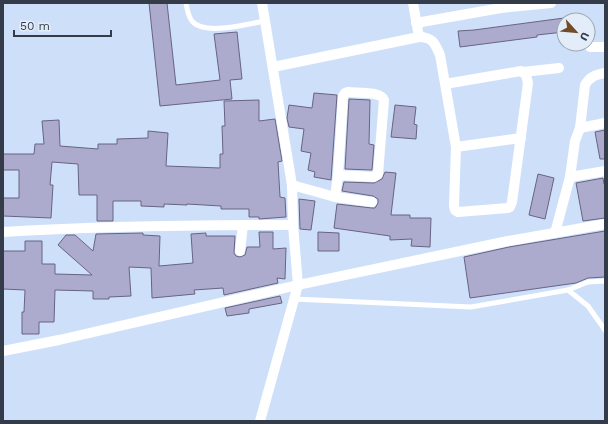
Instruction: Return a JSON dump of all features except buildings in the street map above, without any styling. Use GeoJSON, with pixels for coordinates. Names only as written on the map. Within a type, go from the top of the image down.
{"type":"FeatureCollection","features":[{"type":"Feature","properties":{"kind":"street"},"geometry":{"type":"LineString","coordinates":[[260,421],[298,285],[293,225],[292,185],[262,3]]}},
{"type":"Feature","properties":{"kind":"street"},"geometry":{"type":"LineString","coordinates":[[413,3],[419,36]]}},
{"type":"Feature","properties":{"kind":"street"},"geometry":{"type":"LineString","coordinates":[[416,23],[501,8],[551,3]]}},
{"type":"Feature","properties":{"kind":"street"},"geometry":{"type":"LineString","coordinates":[[273,67],[419,36],[427,37],[436,45],[440,56],[456,147],[454,206],[456,212],[510,207],[512,202],[528,83],[526,75],[523,72]]}},
{"type":"Feature","properties":{"kind":"street"},"geometry":{"type":"LineString","coordinates":[[445,84],[521,71],[559,68]]}},
{"type":"Feature","properties":{"kind":"street"},"geometry":{"type":"LineString","coordinates":[[556,233],[570,177],[575,141],[580,128],[585,85],[592,76],[605,73]]}},
{"type":"Feature","properties":{"kind":"street"},"geometry":{"type":"LineString","coordinates":[[335,198],[343,96],[348,92],[377,94],[382,96],[384,100],[378,174],[374,177],[338,175]]}},
{"type":"Feature","properties":{"kind":"street"},"geometry":{"type":"LineString","coordinates":[[580,128],[605,124]]}},
{"type":"Feature","properties":{"kind":"street"},"geometry":{"type":"LineString","coordinates":[[456,147],[521,138]]}},
{"type":"Feature","properties":{"kind":"street"},"geometry":{"type":"LineString","coordinates":[[570,177],[605,171]]}},
{"type":"Feature","properties":{"kind":"street"},"geometry":{"type":"LineString","coordinates":[[292,185],[335,198],[372,202]]}},
{"type":"Feature","properties":{"kind":"street"},"geometry":{"type":"LineString","coordinates":[[3,351],[59,340],[298,285],[508,240],[605,224]]}},
{"type":"Feature","properties":{"kind":"street"},"geometry":{"type":"LineString","coordinates":[[240,251],[244,225]]}},
{"type":"Feature","properties":{"kind":"street"},"geometry":{"type":"LineString","coordinates":[[3,232],[55,228],[293,225]]}},
{"type":"Feature","properties":{"kind":"lane"},"geometry":{"type":"LineString","coordinates":[[186,3],[188,15],[191,20],[196,25],[203,28],[226,27],[265,21]]}},
{"type":"Feature","properties":{"kind":"lane"},"geometry":{"type":"LineString","coordinates":[[294,299],[471,307],[568,290],[588,282],[605,281]]}},
{"type":"Feature","properties":{"kind":"lane"},"geometry":{"type":"LineString","coordinates":[[568,290],[588,306],[605,330]]}}]}
